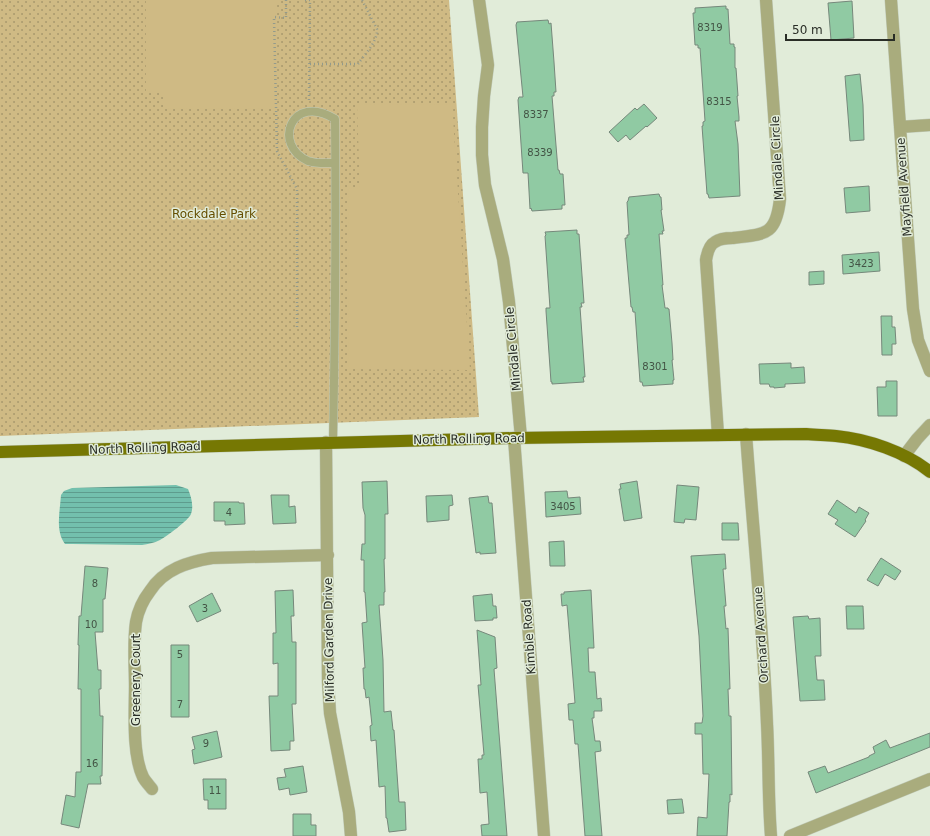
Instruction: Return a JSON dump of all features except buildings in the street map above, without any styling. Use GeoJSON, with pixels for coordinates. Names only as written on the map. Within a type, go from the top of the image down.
{"type":"FeatureCollection","features":[{"type":"Feature","properties":{"kind":"main road","name":"North Rolling Road"},"geometry":{"type":"LineString","coordinates":[[0,452],[329,442],[746,434],[837,436],[874,443],[904,456],[930,472]]}},
{"type":"Feature","properties":{"kind":"street","name":"Mindale Circle"},"geometry":{"type":"LineString","coordinates":[[479,0],[488,66],[484,96],[482,155],[486,185],[503,259],[509,302],[517,438]]}},
{"type":"Feature","properties":{"kind":"street","name":"Mindale Circle"},"geometry":{"type":"LineString","coordinates":[[718,435],[706,260],[708,250],[715,242],[728,238],[761,234],[772,227],[778,216],[780,199],[766,0]]}},
{"type":"Feature","properties":{"kind":"street","name":"Mayfield Avenue"},"geometry":{"type":"LineString","coordinates":[[891,0],[915,325],[918,340],[930,371]]}},
{"type":"Feature","properties":{"kind":"street"},"geometry":{"type":"LineString","coordinates":[[900,127],[930,125]]}},
{"type":"Feature","properties":{"kind":"street"},"geometry":{"type":"LineString","coordinates":[[904,456],[917,438],[930,425]]}},
{"type":"Feature","properties":{"kind":"street","name":"Orchard Avenue"},"geometry":{"type":"LineString","coordinates":[[746,434],[764,664],[767,725],[768,807],[771,836]]}},
{"type":"Feature","properties":{"kind":"street","name":"Kimble Road"},"geometry":{"type":"LineString","coordinates":[[517,438],[544,836]]}},
{"type":"Feature","properties":{"kind":"street","name":"Milford Garden Drive"},"geometry":{"type":"LineString","coordinates":[[329,442],[328,681],[330,713],[349,812],[351,836]]}},
{"type":"Feature","properties":{"kind":"street","name":"Greenery Court"},"geometry":{"type":"LineString","coordinates":[[152,789],[143,777],[138,761],[136,742],[134,642],[136,621],[141,605],[150,590],[165,576],[180,566],[194,561],[212,558],[328,555]]}},
{"type":"Feature","properties":{"kind":"street"},"geometry":{"type":"LineString","coordinates":[[790,836],[930,779]]}},
{"type":"Feature","properties":{"kind":"lane"},"geometry":{"type":"LineString","coordinates":[[329,442],[335,163],[335,120],[326,114],[315,111],[304,112],[291,123],[289,136],[293,147],[299,155],[309,161],[335,163]]}},
{"type":"Feature","properties":{"kind":"path"},"geometry":{"type":"LineString","coordinates":[[305,0],[310,0],[309,112]]}},
{"type":"Feature","properties":{"kind":"path"},"geometry":{"type":"LineString","coordinates":[[310,64],[358,64],[374,41],[378,32],[362,0]]}},
{"type":"Feature","properties":{"kind":"green space","name":"Rockdale Park"},"geometry":{"type":"Polygon","coordinates":[[[0,0],[449,0],[479,417],[0,436],[0,0]]]}},
{"type":"Feature","properties":{"kind":"green space"},"geometry":{"type":"Polygon","coordinates":[[[146,0],[276,0],[276,108],[163,109],[163,92],[146,92],[146,0]]]}},
{"type":"Feature","properties":{"kind":"green space"},"geometry":{"type":"Polygon","coordinates":[[[452,104],[470,370],[348,369],[349,189],[360,188],[357,105],[452,104]]]}},
{"type":"Feature","properties":{"kind":"water"},"geometry":{"type":"Polygon","coordinates":[[[176,485],[188,489],[191,498],[192,511],[189,517],[182,524],[160,540],[142,545],[65,544],[62,539],[59,521],[61,495],[64,491],[72,488],[176,485]]]}}]}
